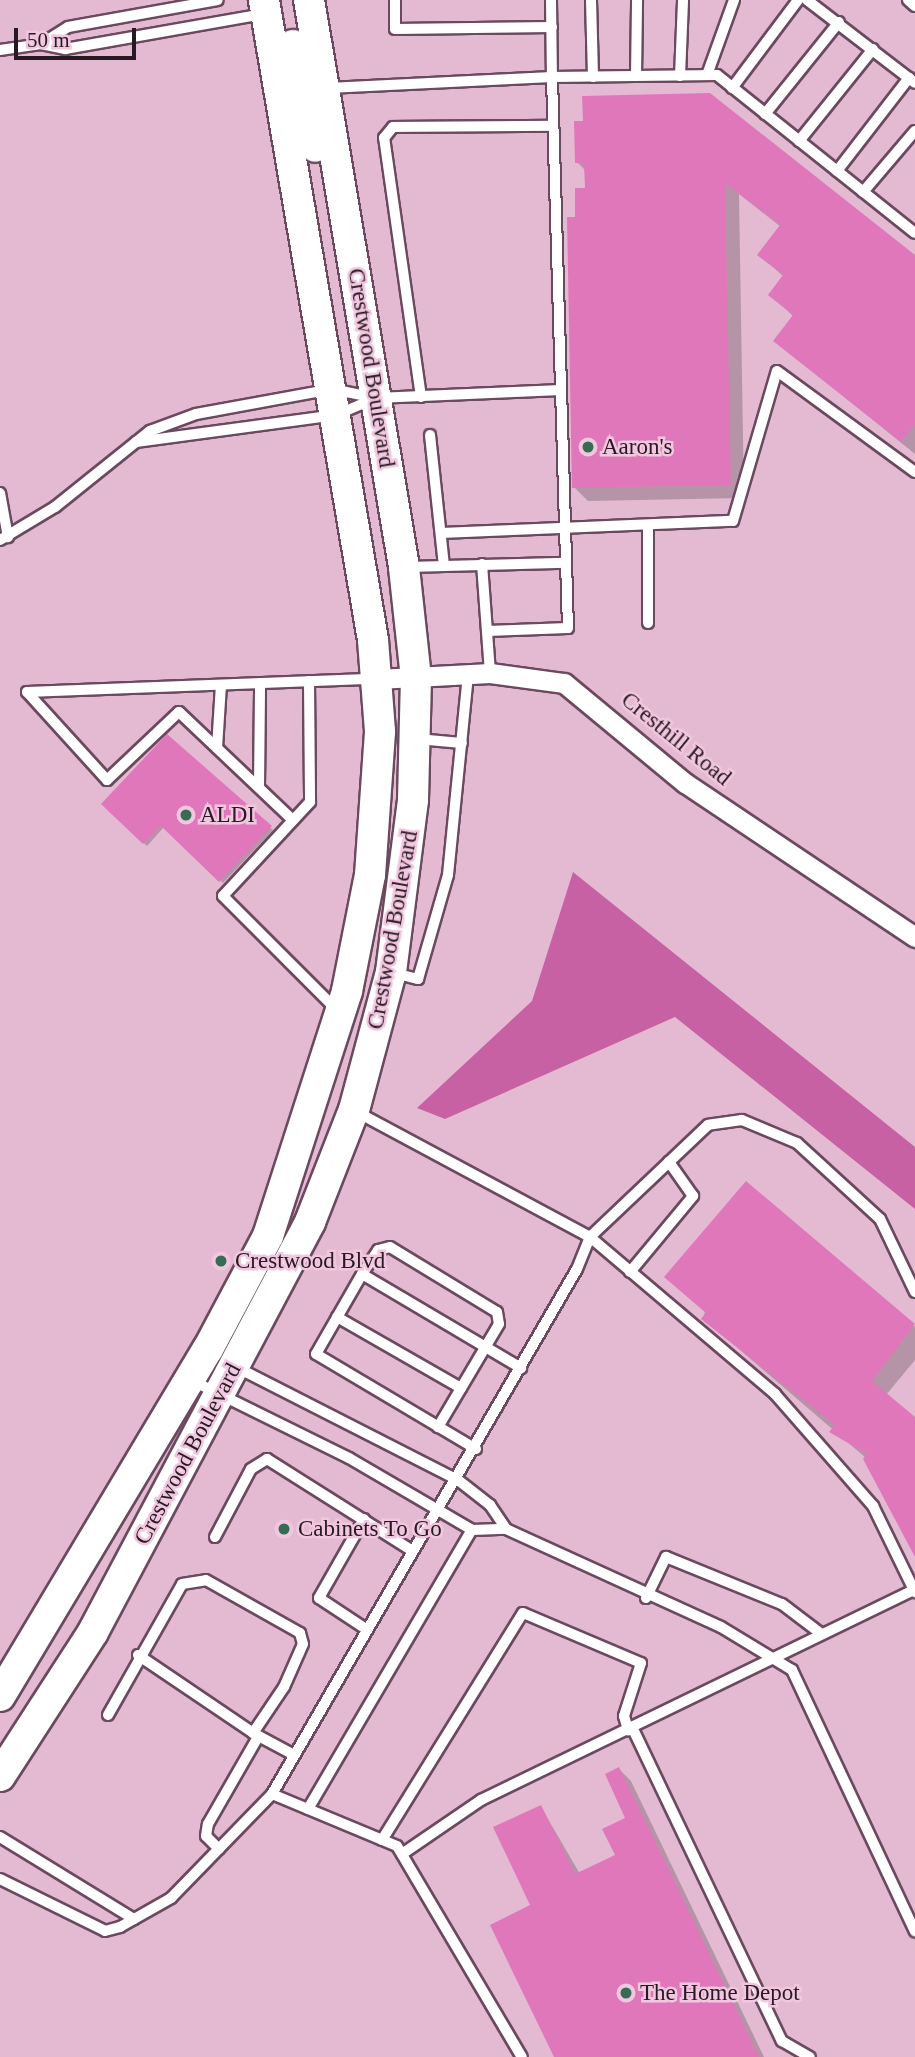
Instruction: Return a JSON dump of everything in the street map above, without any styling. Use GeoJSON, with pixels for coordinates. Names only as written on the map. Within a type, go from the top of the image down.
{"type":"FeatureCollection","features":[{"type":"Feature","properties":{"kind":"main road","name":"Crestwood Boulevard"},"geometry":{"type":"LineString","coordinates":[[0,1696],[190,1380],[221,1358],[310,1222],[354,1110],[391,972],[407,865],[416,739],[416,678],[404,567],[309,0]]}},
{"type":"Feature","properties":{"kind":"main road","name":"Crestwood Boulevard"},"geometry":{"type":"LineString","coordinates":[[0,1776],[93,1632],[220,1394],[221,1358],[288,1186],[341,1013],[354,962],[375,835],[377,679],[270,4]]}},
{"type":"Feature","properties":{"kind":"main road"},"geometry":{"type":"LineString","coordinates":[[270,4],[342,274],[370,361]]}},
{"type":"Feature","properties":{"kind":"main road"},"geometry":{"type":"LineString","coordinates":[[354,962],[391,972]]}},
{"type":"Feature","properties":{"kind":"street","name":"Cresthill Road"},"geometry":{"type":"LineString","coordinates":[[377,679],[490,673],[564,683],[685,783],[915,937]]}},
{"type":"Feature","properties":{"kind":"lane"},"geometry":{"type":"LineString","coordinates":[[41,44],[68,27],[218,0]]}},
{"type":"Feature","properties":{"kind":"lane"},"geometry":{"type":"LineString","coordinates":[[395,0],[395,29],[552,27]]}},
{"type":"Feature","properties":{"kind":"lane"},"geometry":{"type":"LineString","coordinates":[[487,631],[568,628],[551,0]]}},
{"type":"Feature","properties":{"kind":"lane"},"geometry":{"type":"LineString","coordinates":[[591,0],[593,77]]}},
{"type":"Feature","properties":{"kind":"lane"},"geometry":{"type":"LineString","coordinates":[[636,76],[637,0]]}},
{"type":"Feature","properties":{"kind":"lane"},"geometry":{"type":"LineString","coordinates":[[680,76],[683,0]]}},
{"type":"Feature","properties":{"kind":"lane"},"geometry":{"type":"LineString","coordinates":[[707,75],[734,0]]}},
{"type":"Feature","properties":{"kind":"lane"},"geometry":{"type":"LineString","coordinates":[[732,88],[798,0]]}},
{"type":"Feature","properties":{"kind":"lane"},"geometry":{"type":"LineString","coordinates":[[807,0],[839,22],[912,81],[837,171]]}},
{"type":"Feature","properties":{"kind":"lane"},"geometry":{"type":"LineString","coordinates":[[908,0],[915,6]]}},
{"type":"Feature","properties":{"kind":"lane"},"geometry":{"type":"LineString","coordinates":[[0,50],[41,44],[65,48],[270,4]]}},
{"type":"Feature","properties":{"kind":"lane"},"geometry":{"type":"LineString","coordinates":[[765,114],[839,22]]}},
{"type":"Feature","properties":{"kind":"lane"},"geometry":{"type":"LineString","coordinates":[[799,141],[873,49]]}},
{"type":"Feature","properties":{"kind":"lane"},"geometry":{"type":"LineString","coordinates":[[324,88],[552,78],[707,75],[732,88],[915,233]]}},
{"type":"Feature","properties":{"kind":"lane"},"geometry":{"type":"LineString","coordinates":[[421,397],[384,138],[393,127],[553,126]]}},
{"type":"Feature","properties":{"kind":"lane"},"geometry":{"type":"LineString","coordinates":[[863,192],[915,131]]}},
{"type":"Feature","properties":{"kind":"lane"},"geometry":{"type":"LineString","coordinates":[[440,533],[733,521],[777,371],[915,472]]}},
{"type":"Feature","properties":{"kind":"lane"},"geometry":{"type":"LineString","coordinates":[[4,539],[136,442],[178,418],[376,398],[561,390]]}},
{"type":"Feature","properties":{"kind":"lane"},"geometry":{"type":"LineString","coordinates":[[136,442],[334,402],[376,398]]}},
{"type":"Feature","properties":{"kind":"lane"},"geometry":{"type":"LineString","coordinates":[[430,435],[444,565]]}},
{"type":"Feature","properties":{"kind":"lane"},"geometry":{"type":"LineString","coordinates":[[0,493],[4,539]]}},
{"type":"Feature","properties":{"kind":"lane"},"geometry":{"type":"LineString","coordinates":[[648,525],[648,622]]}},
{"type":"Feature","properties":{"kind":"lane"},"geometry":{"type":"LineString","coordinates":[[482,564],[490,673]]}},
{"type":"Feature","properties":{"kind":"lane"},"geometry":{"type":"LineString","coordinates":[[404,567],[566,564]]}},
{"type":"Feature","properties":{"kind":"lane"},"geometry":{"type":"LineString","coordinates":[[391,972],[418,979],[448,875],[468,675]]}},
{"type":"Feature","properties":{"kind":"lane"},"geometry":{"type":"LineString","coordinates":[[293,820],[179,712],[107,780],[27,692],[377,679]]}},
{"type":"Feature","properties":{"kind":"lane"},"geometry":{"type":"LineString","coordinates":[[309,681],[310,802],[223,896],[341,1013]]}},
{"type":"Feature","properties":{"kind":"lane"},"geometry":{"type":"LineString","coordinates":[[259,787],[260,683]]}},
{"type":"Feature","properties":{"kind":"lane"},"geometry":{"type":"LineString","coordinates":[[217,748],[220,685]]}},
{"type":"Feature","properties":{"kind":"lane"},"geometry":{"type":"LineString","coordinates":[[416,739],[462,743]]}},
{"type":"Feature","properties":{"kind":"lane"},"geometry":{"type":"LineString","coordinates":[[354,1110],[590,1237],[775,1394],[873,1506],[915,1591],[768,1658],[481,1800],[402,1854]]}},
{"type":"Feature","properties":{"kind":"lane"},"geometry":{"type":"LineString","coordinates":[[0,1879],[105,1931],[134,1919],[171,1898],[272,1794],[434,1510],[458,1480],[476,1449],[590,1237],[708,1125],[742,1121],[797,1143],[880,1219],[915,1292]]}},
{"type":"Feature","properties":{"kind":"lane"},"geometry":{"type":"LineString","coordinates":[[630,1272],[693,1196],[669,1162]]}},
{"type":"Feature","properties":{"kind":"lane"},"geometry":{"type":"LineString","coordinates":[[438,1426],[499,1324],[493,1306],[390,1247],[378,1250],[316,1354],[476,1449]]}},
{"type":"Feature","properties":{"kind":"lane"},"geometry":{"type":"LineString","coordinates":[[362,1274],[521,1368]]}},
{"type":"Feature","properties":{"kind":"lane"},"geometry":{"type":"LineString","coordinates":[[337,1317],[461,1388]]}},
{"type":"Feature","properties":{"kind":"lane"},"geometry":{"type":"LineString","coordinates":[[221,1358],[458,1480],[490,1504],[506,1529]]}},
{"type":"Feature","properties":{"kind":"lane"},"geometry":{"type":"LineString","coordinates":[[190,1380],[472,1530],[506,1529],[646,1598],[721,1627],[768,1658],[792,1670],[915,1931]]}},
{"type":"Feature","properties":{"kind":"lane"},"geometry":{"type":"LineString","coordinates":[[215,1536],[251,1469],[267,1459],[411,1550]]}},
{"type":"Feature","properties":{"kind":"lane"},"geometry":{"type":"LineString","coordinates":[[364,1519],[319,1598],[366,1629]]}},
{"type":"Feature","properties":{"kind":"lane"},"geometry":{"type":"LineString","coordinates":[[308,1809],[472,1530]]}},
{"type":"Feature","properties":{"kind":"lane"},"geometry":{"type":"LineString","coordinates":[[646,1598],[666,1558],[782,1604],[820,1633]]}},
{"type":"Feature","properties":{"kind":"lane"},"geometry":{"type":"LineString","coordinates":[[108,1715],[138,1655],[182,1584],[206,1580],[300,1633],[303,1644],[284,1687],[208,1824],[206,1836],[219,1849]]}},
{"type":"Feature","properties":{"kind":"lane"},"geometry":{"type":"LineString","coordinates":[[382,1840],[523,1614],[641,1663],[624,1716],[782,2041],[810,2057]]}},
{"type":"Feature","properties":{"kind":"lane"},"geometry":{"type":"LineString","coordinates":[[138,1655],[255,1735],[294,1755]]}},
{"type":"Feature","properties":{"kind":"lane"},"geometry":{"type":"LineString","coordinates":[[272,1794],[382,1840],[402,1854],[522,2057]]}},
{"type":"Feature","properties":{"kind":"lane"},"geometry":{"type":"LineString","coordinates":[[0,1837],[134,1919]]}},
{"type":"Feature","properties":{"kind":"shaded area"},"geometry":{"type":"Polygon","coordinates":[[[573,872],[915,1147],[915,1209],[675,1017],[445,1119],[417,1108],[532,1001],[573,872]]]}},
{"type":"Feature","properties":{"kind":"building"},"geometry":{"type":"Polygon","coordinates":[[[710,93],[915,255],[915,424],[901,442],[773,341],[793,315],[768,295],[783,275],[757,255],[780,225],[725,183],[731,485],[572,488],[567,217],[575,217],[575,188],[585,188],[584,163],[575,163],[574,121],[583,121],[582,96],[710,93]]]}},
{"type":"Feature","properties":{"kind":"building","name":"ALDI"},"geometry":{"type":"Polygon","coordinates":[[[167,734],[272,826],[219,882],[161,826],[143,844],[101,804],[167,734]]]}},
{"type":"Feature","properties":{"kind":"building"},"geometry":{"type":"Polygon","coordinates":[[[746,1181],[915,1324],[872,1381],[915,1417],[915,1557],[863,1459],[867,1454],[829,1432],[835,1425],[701,1319],[706,1313],[664,1277],[746,1181]]]}},
{"type":"Feature","properties":{"kind":"building","name":"The Home Depot"},"geometry":{"type":"Polygon","coordinates":[[[619,1767],[759,2057],[554,2057],[490,1925],[530,1905],[493,1827],[541,1805],[575,1874],[615,1855],[602,1829],[625,1818],[605,1774],[619,1767]]]}},
{"type":"Feature","properties":{"kind":"place","name":"Aaron's"},"geometry":{"type":"Point","coordinates":[588,447]}},
{"type":"Feature","properties":{"kind":"place","name":"ALDI"},"geometry":{"type":"Point","coordinates":[186,815]}},
{"type":"Feature","properties":{"kind":"place","name":"Crestwood Blvd"},"geometry":{"type":"Point","coordinates":[221,1261]}},
{"type":"Feature","properties":{"kind":"place","name":"Cabinets To Go"},"geometry":{"type":"Point","coordinates":[284,1529]}},
{"type":"Feature","properties":{"kind":"place","name":"The Home Depot"},"geometry":{"type":"Point","coordinates":[626,1993]}}]}
